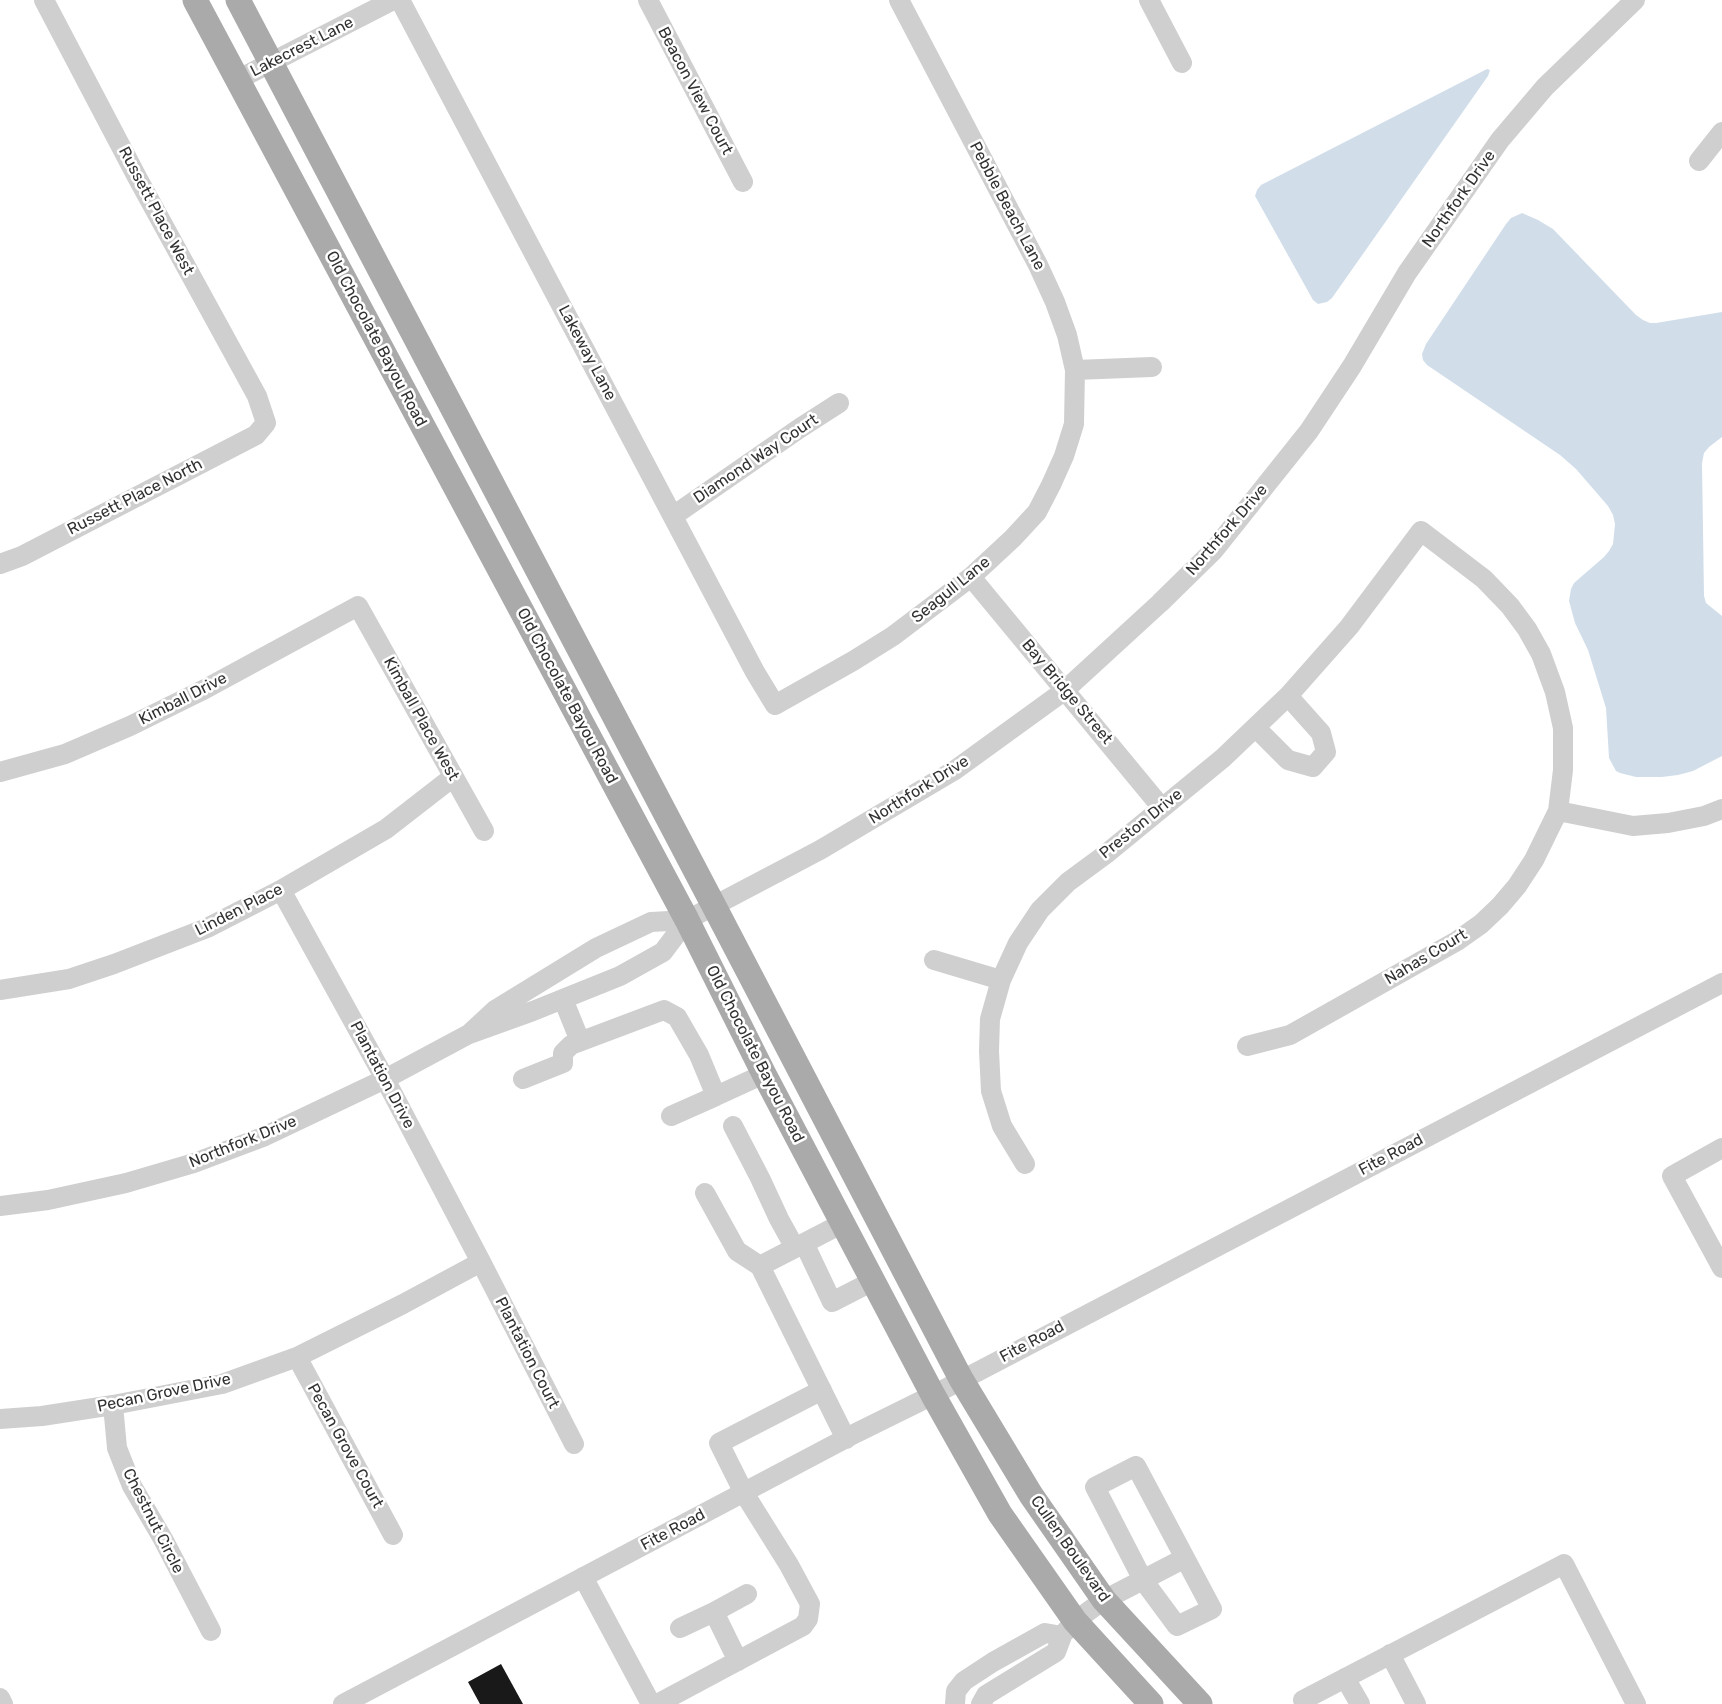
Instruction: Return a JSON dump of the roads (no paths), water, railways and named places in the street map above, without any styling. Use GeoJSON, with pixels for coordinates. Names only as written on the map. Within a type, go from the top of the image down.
{"type":"FeatureCollection","features":[{"type":"Feature","properties":{"kind":"main road","name":"Old Chocolate Bayou Road"},"geometry":{"type":"LineString","coordinates":[[194,0],[687,920],[764,1074],[934,1395]]}},
{"type":"Feature","properties":{"kind":"main road","name":"Old Chocolate Bayou Road"},"geometry":{"type":"LineString","coordinates":[[238,0],[960,1379]]}},
{"type":"Feature","properties":{"kind":"main road","name":"Cullen Boulevard"},"geometry":{"type":"LineString","coordinates":[[960,1379],[1031,1495],[1104,1600],[1200,1704]]}},
{"type":"Feature","properties":{"kind":"main road"},"geometry":{"type":"LineString","coordinates":[[934,1395],[1000,1514],[1068,1628],[1151,1704]]}},
{"type":"Feature","properties":{"kind":"street","name":"Russett Place West"},"geometry":{"type":"LineString","coordinates":[[44,0],[138,179],[256,396],[266,423]]}},
{"type":"Feature","properties":{"kind":"street","name":"Lakecrest Lane"},"geometry":{"type":"LineString","coordinates":[[237,80],[393,0]]}},
{"type":"Feature","properties":{"kind":"street","name":"Lakeway Lane"},"geometry":{"type":"LineString","coordinates":[[400,0],[755,672],[775,705]]}},
{"type":"Feature","properties":{"kind":"street","name":"Beacon View Court"},"geometry":{"type":"LineString","coordinates":[[648,0],[743,182]]}},
{"type":"Feature","properties":{"kind":"street","name":"Pebble Beach Lane"},"geometry":{"type":"LineString","coordinates":[[899,0],[1038,265],[1058,310],[1067,335],[1075,370],[1074,424]]}},
{"type":"Feature","properties":{"kind":"street"},"geometry":{"type":"LineString","coordinates":[[1149,0],[1182,64]]}},
{"type":"Feature","properties":{"kind":"street","name":"Northfork Drive"},"geometry":{"type":"LineString","coordinates":[[469,1034],[495,1010],[596,948],[651,922],[687,920],[820,850],[955,770],[1064,690],[1160,603],[1214,550],[1308,431],[1352,366],[1408,274],[1500,140],[1546,87],[1635,0]]}},
{"type":"Feature","properties":{"kind":"street"},"geometry":{"type":"LineString","coordinates":[[1698,161],[1722,132]]}},
{"type":"Feature","properties":{"kind":"street"},"geometry":{"type":"LineString","coordinates":[[1075,370],[1152,367]]}},
{"type":"Feature","properties":{"kind":"street","name":"Diamond Way Court"},"geometry":{"type":"LineString","coordinates":[[673,516],[839,403]]}},
{"type":"Feature","properties":{"kind":"street","name":"Russett Place North"},"geometry":{"type":"LineString","coordinates":[[0,564],[22,556],[256,435],[266,423]]}},
{"type":"Feature","properties":{"kind":"street","name":"Seagull Lane"},"geometry":{"type":"LineString","coordinates":[[775,705],[893,636],[972,577],[1037,512],[1064,456],[1074,424]]}},
{"type":"Feature","properties":{"kind":"street","name":"Preston Drive"},"geometry":{"type":"LineString","coordinates":[[1025,1164],[1002,1126],[991,1091],[989,1051],[990,1020],[1001,980],[1018,943],[1040,910],[1068,882],[1223,758],[1288,696],[1349,627],[1421,531]]}},
{"type":"Feature","properties":{"kind":"street","name":"Nahas Court"},"geometry":{"type":"LineString","coordinates":[[1247,1046],[1290,1035],[1457,941],[1481,924],[1517,886],[1534,860],[1558,811],[1563,770],[1562,728],[1555,692],[1541,654],[1527,629],[1510,606],[1484,579],[1421,531]]}},
{"type":"Feature","properties":{"kind":"street","name":"Bay Bridge Street"},"geometry":{"type":"LineString","coordinates":[[972,577],[1162,808]]}},
{"type":"Feature","properties":{"kind":"street","name":"Kimball Drive"},"geometry":{"type":"LineString","coordinates":[[0,772],[65,754],[130,726],[204,689],[358,606]]}},
{"type":"Feature","properties":{"kind":"street","name":"Kimball Place West"},"geometry":{"type":"LineString","coordinates":[[358,606],[484,831]]}},
{"type":"Feature","properties":{"kind":"street"},"geometry":{"type":"LineString","coordinates":[[1256,728],[1288,760],[1312,767],[1326,752],[1321,733],[1288,696]]}},
{"type":"Feature","properties":{"kind":"street","name":"Linden Place"},"geometry":{"type":"LineString","coordinates":[[0,990],[69,979],[114,964],[207,928],[281,890],[386,829],[453,777]]}},
{"type":"Feature","properties":{"kind":"street"},"geometry":{"type":"LineString","coordinates":[[1558,811],[1633,826],[1668,823],[1704,816],[1722,809]]}},
{"type":"Feature","properties":{"kind":"street","name":"Plantation Drive"},"geometry":{"type":"LineString","coordinates":[[281,890],[385,1079],[481,1262]]}},
{"type":"Feature","properties":{"kind":"street","name":"Northfork Drive"},"geometry":{"type":"LineString","coordinates":[[0,1206],[48,1200],[100,1189],[194,1163],[263,1137],[385,1079],[469,1034],[620,976],[663,952],[687,920]]}},
{"type":"Feature","properties":{"kind":"street"},"geometry":{"type":"LineString","coordinates":[[934,960],[1001,980]]}},
{"type":"Feature","properties":{"kind":"street","name":"Fite Road"},"geometry":{"type":"LineString","coordinates":[[343,1704],[846,1439],[934,1395],[960,1379],[1722,983]]}},
{"type":"Feature","properties":{"kind":"street"},"geometry":{"type":"LineString","coordinates":[[567,997],[585,1039]]}},
{"type":"Feature","properties":{"kind":"street"},"geometry":{"type":"LineString","coordinates":[[523,1079],[563,1063],[563,1053],[570,1045],[664,1010],[677,1017],[699,1055],[716,1096]]}},
{"type":"Feature","properties":{"kind":"street"},"geometry":{"type":"LineString","coordinates":[[671,1116],[764,1074]]}},
{"type":"Feature","properties":{"kind":"street"},"geometry":{"type":"LineString","coordinates":[[733,1126],[760,1178],[778,1219],[800,1245],[832,1302],[873,1281]]}},
{"type":"Feature","properties":{"kind":"street"},"geometry":{"type":"LineString","coordinates":[[1722,1148],[1672,1176],[1722,1268]]}},
{"type":"Feature","properties":{"kind":"street"},"geometry":{"type":"LineString","coordinates":[[705,1193],[737,1251],[760,1266],[846,1439]]}},
{"type":"Feature","properties":{"kind":"street"},"geometry":{"type":"LineString","coordinates":[[760,1266],[843,1223]]}},
{"type":"Feature","properties":{"kind":"street","name":"Pecan Grove Drive"},"geometry":{"type":"LineString","coordinates":[[0,1419],[42,1416],[112,1405],[222,1384],[297,1357],[403,1304],[481,1262]]}},
{"type":"Feature","properties":{"kind":"street","name":"Plantation Court"},"geometry":{"type":"LineString","coordinates":[[481,1262],[574,1444]]}},
{"type":"Feature","properties":{"kind":"street","name":"Pecan Grove Court"},"geometry":{"type":"LineString","coordinates":[[297,1357],[393,1535]]}},
{"type":"Feature","properties":{"kind":"street"},"geometry":{"type":"LineString","coordinates":[[657,1704],[803,1626],[808,1619],[810,1604],[744,1493],[719,1443],[822,1390]]}},
{"type":"Feature","properties":{"kind":"street","name":"Chestnut Circle"},"geometry":{"type":"LineString","coordinates":[[112,1405],[117,1448],[132,1486],[163,1539],[211,1630]]}},
{"type":"Feature","properties":{"kind":"street"},"geometry":{"type":"LineString","coordinates":[[1136,1466],[1212,1609],[1177,1626],[1143,1580],[1095,1487],[1136,1466]]}},
{"type":"Feature","properties":{"kind":"street"},"geometry":{"type":"LineString","coordinates":[[981,1704],[986,1695],[1056,1652],[1068,1628],[1104,1600],[1185,1558]]}},
{"type":"Feature","properties":{"kind":"street"},"geometry":{"type":"LineString","coordinates":[[1306,1704],[1303,1700],[1564,1564],[1636,1704]]}},
{"type":"Feature","properties":{"kind":"street"},"geometry":{"type":"LineString","coordinates":[[583,1577],[651,1704]]}},
{"type":"Feature","properties":{"kind":"street"},"geometry":{"type":"LineString","coordinates":[[680,1628],[747,1594]]}},
{"type":"Feature","properties":{"kind":"street"},"geometry":{"type":"LineString","coordinates":[[714,1612],[738,1661]]}},
{"type":"Feature","properties":{"kind":"street"},"geometry":{"type":"LineString","coordinates":[[956,1704],[956,1691],[964,1681],[1045,1633],[1068,1628]]}},
{"type":"Feature","properties":{"kind":"street"},"geometry":{"type":"LineString","coordinates":[[1014,1650],[1026,1670]]}},
{"type":"Feature","properties":{"kind":"street"},"geometry":{"type":"LineString","coordinates":[[1390,1654],[1416,1704]]}},
{"type":"Feature","properties":{"kind":"street"},"geometry":{"type":"LineString","coordinates":[[1345,1678],[1360,1704]]}},
{"type":"Feature","properties":{"kind":"street"},"geometry":{"type":"LineString","coordinates":[[0,1698],[4,1704]]}}]}
